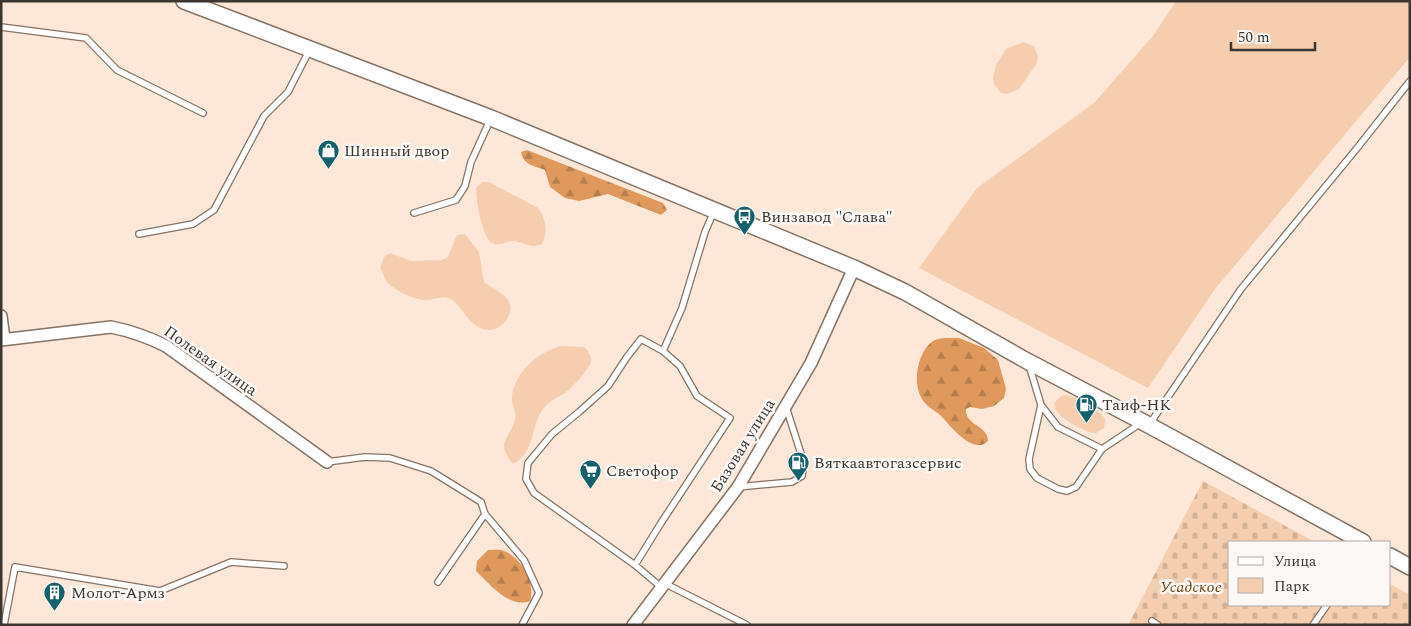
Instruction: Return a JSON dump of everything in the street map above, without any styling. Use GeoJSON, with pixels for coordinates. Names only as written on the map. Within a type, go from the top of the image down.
{"type":"FeatureCollection","features":[{"type":"Feature","properties":{"kind":"main road"},"geometry":{"type":"LineString","coordinates":[[184,1],[491,118],[854,268],[905,292],[1027,361],[1146,423],[1361,541]]}},
{"type":"Feature","properties":{"kind":"main road"},"geometry":{"type":"LineString","coordinates":[[1391,557],[1410,567]]}},
{"type":"Feature","properties":{"kind":"street","name":"Базовая улица"},"geometry":{"type":"LineString","coordinates":[[633,625],[738,487],[811,363],[854,268]]}},
{"type":"Feature","properties":{"kind":"street"},"geometry":{"type":"LineString","coordinates":[[1,316],[2,340]]}},
{"type":"Feature","properties":{"kind":"street","name":"Полевая улица"},"geometry":{"type":"LineString","coordinates":[[2,340],[111,327],[150,338],[166,346],[327,462]]}},
{"type":"Feature","properties":{"kind":"lane"},"geometry":{"type":"LineString","coordinates":[[1,27],[86,38],[117,70],[203,113]]}},
{"type":"Feature","properties":{"kind":"lane"},"geometry":{"type":"LineString","coordinates":[[139,234],[193,224],[214,210],[264,116],[288,92],[310,49]]}},
{"type":"Feature","properties":{"kind":"lane"},"geometry":{"type":"LineString","coordinates":[[1042,405],[1029,459],[1030,469],[1038,478],[1058,489],[1067,491],[1076,487],[1102,449],[1146,423],[1242,289],[1410,81]]}},
{"type":"Feature","properties":{"kind":"lane"},"geometry":{"type":"LineString","coordinates":[[414,213],[456,200],[464,186],[471,162],[491,118]]}},
{"type":"Feature","properties":{"kind":"lane"},"geometry":{"type":"LineString","coordinates":[[663,351],[682,308],[704,232],[714,211]]}},
{"type":"Feature","properties":{"kind":"lane"},"geometry":{"type":"LineString","coordinates":[[635,565],[730,418],[697,396],[680,366],[663,351],[641,340],[608,386],[552,434],[528,463],[526,479],[534,493],[662,585],[748,625]]}},
{"type":"Feature","properties":{"kind":"lane"},"geometry":{"type":"LineString","coordinates":[[1027,361],[1042,405],[1058,427],[1102,449]]}},
{"type":"Feature","properties":{"kind":"lane"},"geometry":{"type":"LineString","coordinates":[[738,487],[792,482],[802,476],[804,463],[786,407]]}},
{"type":"Feature","properties":{"kind":"lane"},"geometry":{"type":"LineString","coordinates":[[327,462],[364,458],[390,458],[431,471],[481,502],[485,514],[524,560],[540,592],[522,625]]}},
{"type":"Feature","properties":{"kind":"lane"},"geometry":{"type":"LineString","coordinates":[[438,582],[485,514]]}},
{"type":"Feature","properties":{"kind":"lane"},"geometry":{"type":"LineString","coordinates":[[4,625],[15,567],[160,591],[231,562],[284,566]]}},
{"type":"Feature","properties":{"kind":"lane"},"geometry":{"type":"LineString","coordinates":[[1313,625],[1326,606]]}},
{"type":"Feature","properties":{"kind":"lane"},"geometry":{"type":"LineString","coordinates":[[1152,620],[1158,625]]}},
{"type":"Feature","properties":{"kind":"green space"},"geometry":{"type":"Polygon","coordinates":[[[1176,1],[1410,1],[1410,57],[1215,289],[1148,388],[919,268],[977,188],[1094,103],[1153,36],[1176,1]]]}},
{"type":"Feature","properties":{"kind":"green space"},"geometry":{"type":"Polygon","coordinates":[[[1023,42],[1034,46],[1038,57],[1037,63],[1019,89],[1007,94],[1001,93],[994,84],[993,78],[996,65],[1006,49],[1023,42]]]}},
{"type":"Feature","properties":{"kind":"green space"},"geometry":{"type":"Polygon","coordinates":[[[527,150],[663,203],[667,210],[661,215],[608,194],[579,201],[565,198],[550,187],[545,170],[524,160],[521,152],[527,150]]]}},
{"type":"Feature","properties":{"kind":"green space"},"geometry":{"type":"Polygon","coordinates":[[[482,182],[489,182],[538,208],[545,226],[542,244],[531,246],[512,241],[495,244],[488,240],[480,218],[476,193],[476,188],[482,182]]]}},
{"type":"Feature","properties":{"kind":"green space"},"geometry":{"type":"Polygon","coordinates":[[[465,234],[479,252],[484,282],[503,295],[510,305],[507,320],[494,329],[481,329],[475,325],[453,300],[448,298],[420,300],[399,291],[387,282],[380,268],[384,257],[390,253],[411,261],[442,260],[448,257],[457,235],[465,234]]]}},
{"type":"Feature","properties":{"kind":"green space"},"geometry":{"type":"Polygon","coordinates":[[[959,338],[984,348],[998,360],[1006,389],[1004,398],[994,406],[982,409],[970,407],[966,409],[969,419],[981,428],[987,436],[988,441],[982,445],[976,445],[962,438],[940,415],[925,403],[918,389],[917,371],[927,346],[939,339],[959,338]]]}},
{"type":"Feature","properties":{"kind":"green space"},"geometry":{"type":"Polygon","coordinates":[[[561,346],[584,347],[590,355],[590,364],[571,388],[543,409],[526,453],[513,464],[504,446],[515,419],[512,399],[514,387],[529,364],[544,353],[561,346]]]}},
{"type":"Feature","properties":{"kind":"green space"},"geometry":{"type":"Polygon","coordinates":[[[1064,395],[1080,400],[1098,411],[1105,419],[1104,428],[1096,433],[1092,433],[1070,423],[1057,412],[1054,406],[1056,400],[1064,395]]]}},
{"type":"Feature","properties":{"kind":"green space","name":"Усадское"},"geometry":{"type":"Polygon","coordinates":[[[1203,481],[1313,541],[1228,541],[1228,606],[1391,606],[1391,585],[1410,595],[1410,625],[1128,625],[1203,481]]]}},
{"type":"Feature","properties":{"kind":"green space"},"geometry":{"type":"Polygon","coordinates":[[[488,550],[504,551],[511,554],[522,565],[531,587],[530,601],[522,603],[507,598],[500,594],[476,571],[477,561],[488,550]]]}},
{"type":"Feature","properties":{"kind":"place","name":"Шинный двор"},"geometry":{"type":"Point","coordinates":[328,169]}},
{"type":"Feature","properties":{"kind":"place","name":"Винзавод \"Слава\""},"geometry":{"type":"Point","coordinates":[745,235]}},
{"type":"Feature","properties":{"kind":"place","name":"Таиф-НК"},"geometry":{"type":"Point","coordinates":[1086,423]}},
{"type":"Feature","properties":{"kind":"place","name":"Вяткаавтогазсервис"},"geometry":{"type":"Point","coordinates":[798,481]}},
{"type":"Feature","properties":{"kind":"place","name":"Светофор"},"geometry":{"type":"Point","coordinates":[590,489]}},
{"type":"Feature","properties":{"kind":"place","name":"Молот-Армз"},"geometry":{"type":"Point","coordinates":[55,611]}}]}
